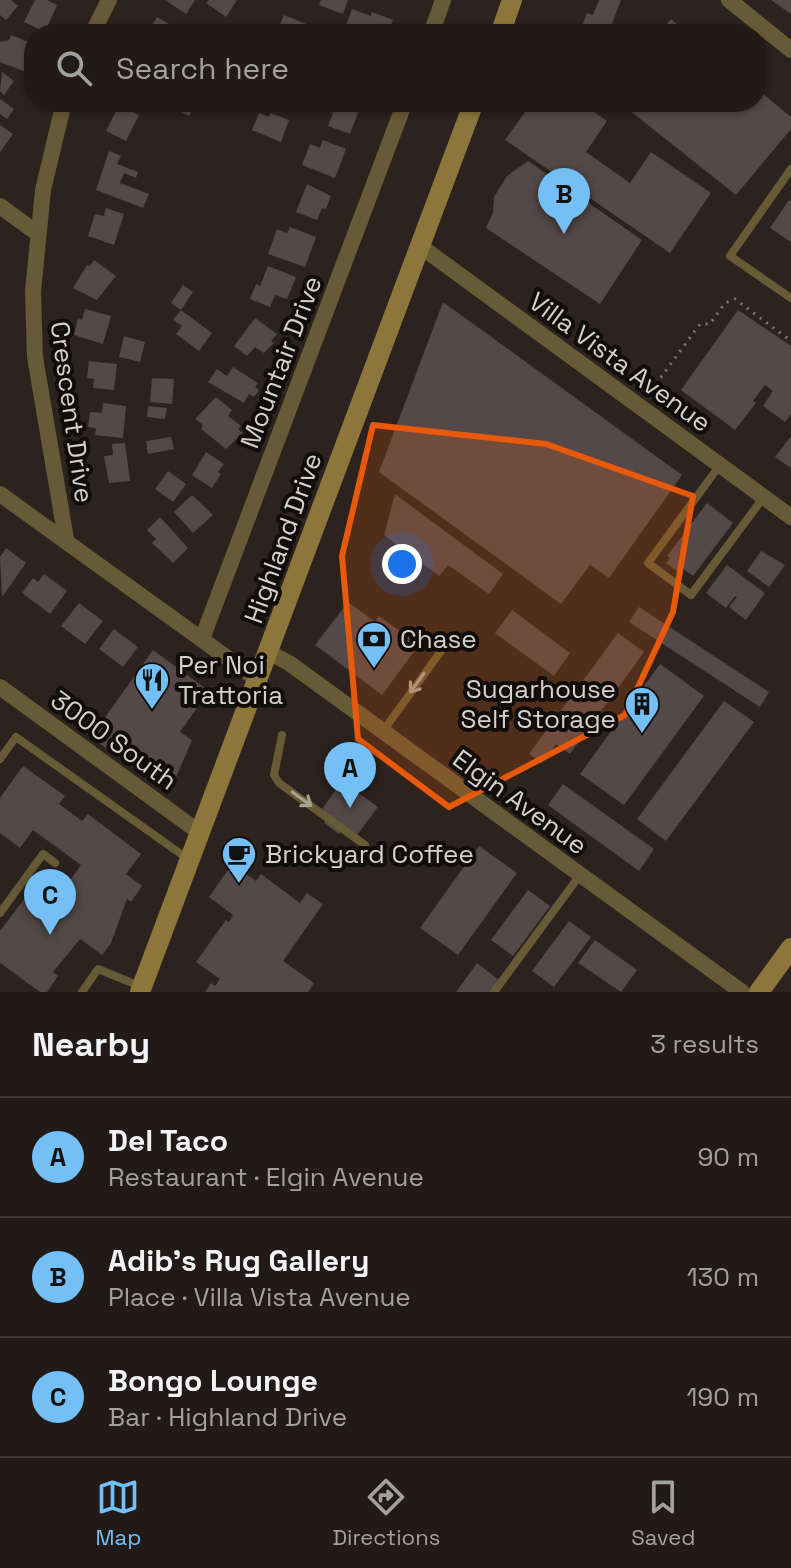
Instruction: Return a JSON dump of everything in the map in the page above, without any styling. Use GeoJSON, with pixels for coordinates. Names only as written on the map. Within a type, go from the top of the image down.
{"type":"FeatureCollection","features":[{"type":"Feature","properties":{"kind":"main road"},"geometry":{"type":"LineString","coordinates":[[504,24],[512,0]]}},
{"type":"Feature","properties":{"kind":"main road","name":"Highland Drive"},"geometry":{"type":"LineString","coordinates":[[141,989],[470,112]]}},
{"type":"Feature","properties":{"kind":"main road"},"geometry":{"type":"LineString","coordinates":[[759,992],[791,948]]}},
{"type":"Feature","properties":{"kind":"street"},"geometry":{"type":"LineString","coordinates":[[97,24],[109,0]]}},
{"type":"Feature","properties":{"kind":"street"},"geometry":{"type":"LineString","coordinates":[[435,24],[443,0]]}},
{"type":"Feature","properties":{"kind":"street"},"geometry":{"type":"LineString","coordinates":[[729,0],[759,24]]}},
{"type":"Feature","properties":{"kind":"street"},"geometry":{"type":"LineString","coordinates":[[767,31],[791,50]]}},
{"type":"Feature","properties":{"kind":"street","name":"Crescent Drive"},"geometry":{"type":"LineString","coordinates":[[61,112],[51,150],[37,233],[33,292],[35,357],[66,539]]}},
{"type":"Feature","properties":{"kind":"street","name":"Mountair Drive"},"geometry":{"type":"LineString","coordinates":[[202,639],[401,112]]}},
{"type":"Feature","properties":{"kind":"street"},"geometry":{"type":"LineString","coordinates":[[0,206],[37,233]]}},
{"type":"Feature","properties":{"kind":"street","name":"Villa Vista Avenue"},"geometry":{"type":"LineString","coordinates":[[420,246],[791,517]]}},
{"type":"Feature","properties":{"kind":"street"},"geometry":{"type":"LineString","coordinates":[[0,494],[258,680]]}},
{"type":"Feature","properties":{"kind":"street","name":"Elgin Avenue"},"geometry":{"type":"LineString","coordinates":[[268,652],[383,731],[742,992]]}},
{"type":"Feature","properties":{"kind":"street","name":"3000 South"},"geometry":{"type":"LineString","coordinates":[[0,687],[199,832]]}},
{"type":"Feature","properties":{"kind":"lane"},"geometry":{"type":"LineString","coordinates":[[791,169],[730,256],[791,298]]}},
{"type":"Feature","properties":{"kind":"lane"},"geometry":{"type":"LineString","coordinates":[[720,465],[648,563],[691,595],[764,497]]}},
{"type":"Feature","properties":{"kind":"lane"},"geometry":{"type":"LineString","coordinates":[[383,731],[452,636]]}},
{"type":"Feature","properties":{"kind":"lane"},"geometry":{"type":"LineString","coordinates":[[282,735],[274,775],[279,783],[365,845]]}},
{"type":"Feature","properties":{"kind":"lane"},"geometry":{"type":"LineString","coordinates":[[0,759],[16,737],[189,860]]}},
{"type":"Feature","properties":{"kind":"lane"},"geometry":{"type":"LineString","coordinates":[[0,913],[43,854],[55,863]]}},
{"type":"Feature","properties":{"kind":"lane"},"geometry":{"type":"LineString","coordinates":[[494,992],[580,875]]}},
{"type":"Feature","properties":{"kind":"lane"},"geometry":{"type":"LineString","coordinates":[[82,992],[98,969],[141,989]]}},
{"type":"Feature","properties":{"kind":"path"},"geometry":{"type":"LineString","coordinates":[[656,384],[700,324],[710,324],[725,303],[735,299],[791,341]]}},
{"type":"Feature","properties":{"kind":"highlighted area"},"geometry":{"type":"Polygon","coordinates":[[[373,425],[546,444],[693,496],[673,612],[625,715],[449,807],[358,739],[342,556],[373,425]]]}},
{"type":"Feature","properties":{"kind":"building"},"geometry":{"type":"Polygon","coordinates":[[[0,0],[11,0],[18,6],[6,20],[0,15],[0,0]]]}},
{"type":"Feature","properties":{"kind":"building"},"geometry":{"type":"Polygon","coordinates":[[[35,0],[47,0],[57,5],[49,24],[24,22],[35,0]]]}},
{"type":"Feature","properties":{"kind":"building"},"geometry":{"type":"Polygon","coordinates":[[[165,0],[195,0],[186,14],[165,0]]]}},
{"type":"Feature","properties":{"kind":"building"},"geometry":{"type":"Polygon","coordinates":[[[209,0],[237,0],[226,17],[206,3],[209,0]]]}},
{"type":"Feature","properties":{"kind":"building"},"geometry":{"type":"Polygon","coordinates":[[[321,0],[348,0],[343,14],[319,5],[321,0]]]}},
{"type":"Feature","properties":{"kind":"building"},"geometry":{"type":"Polygon","coordinates":[[[599,0],[621,0],[612,24],[583,24],[587,13],[593,15],[599,0]]]}},
{"type":"Feature","properties":{"kind":"building"},"geometry":{"type":"Polygon","coordinates":[[[771,0],[791,0],[791,14],[771,0]]]}},
{"type":"Feature","properties":{"kind":"building"},"geometry":{"type":"Polygon","coordinates":[[[352,9],[393,20],[391,24],[346,24],[352,9]]]}},
{"type":"Feature","properties":{"kind":"building"},"geometry":{"type":"Polygon","coordinates":[[[284,15],[306,24],[280,24],[284,15]]]}},
{"type":"Feature","properties":{"kind":"building"},"geometry":{"type":"Polygon","coordinates":[[[157,17],[169,24],[153,24],[157,17]]]}},
{"type":"Feature","properties":{"kind":"building"},"geometry":{"type":"Polygon","coordinates":[[[11,35],[24,40],[24,71],[0,62],[0,42],[9,40],[11,35]]]}},
{"type":"Feature","properties":{"kind":"building"},"geometry":{"type":"Polygon","coordinates":[[[2,72],[14,81],[4,95],[0,91],[2,72]]]}},
{"type":"Feature","properties":{"kind":"building"},"geometry":{"type":"Polygon","coordinates":[[[767,97],[791,117],[791,129],[736,195],[632,112],[767,112],[767,97]]]}},
{"type":"Feature","properties":{"kind":"building"},"geometry":{"type":"Polygon","coordinates":[[[0,99],[14,109],[7,119],[0,114],[0,99]]]}},
{"type":"Feature","properties":{"kind":"building"},"geometry":{"type":"Polygon","coordinates":[[[116,112],[139,115],[126,141],[106,131],[116,112]]]}},
{"type":"Feature","properties":{"kind":"building"},"geometry":{"type":"Polygon","coordinates":[[[358,112],[350,134],[328,126],[333,113],[358,112]]]}},
{"type":"Feature","properties":{"kind":"building"},"geometry":{"type":"Polygon","coordinates":[[[525,112],[594,112],[607,121],[586,152],[630,183],[651,152],[711,193],[670,253],[505,140],[525,112]]]}},
{"type":"Feature","properties":{"kind":"building"},"geometry":{"type":"Polygon","coordinates":[[[259,113],[269,117],[270,113],[289,120],[281,142],[252,130],[259,113]]]}},
{"type":"Feature","properties":{"kind":"building"},"geometry":{"type":"Polygon","coordinates":[[[0,125],[13,134],[0,152],[0,125]]]}},
{"type":"Feature","properties":{"kind":"building"},"geometry":{"type":"Polygon","coordinates":[[[323,140],[346,149],[335,178],[302,165],[310,144],[320,148],[323,140]]]}},
{"type":"Feature","properties":{"kind":"building"},"geometry":{"type":"Polygon","coordinates":[[[109,151],[121,156],[117,164],[138,172],[136,178],[124,173],[120,183],[149,194],[143,208],[96,190],[109,151]]]}},
{"type":"Feature","properties":{"kind":"building"},"geometry":{"type":"Polygon","coordinates":[[[528,161],[642,240],[600,304],[486,228],[493,212],[494,197],[507,176],[528,161]]]}},
{"type":"Feature","properties":{"kind":"building"},"geometry":{"type":"Polygon","coordinates":[[[307,184],[331,196],[317,220],[296,212],[307,184]]]}},
{"type":"Feature","properties":{"kind":"building"},"geometry":{"type":"Polygon","coordinates":[[[789,200],[791,202],[791,242],[770,228],[789,200]]]}},
{"type":"Feature","properties":{"kind":"building"},"geometry":{"type":"Polygon","coordinates":[[[106,208],[124,214],[114,245],[88,236],[95,214],[104,216],[106,208]]]}},
{"type":"Feature","properties":{"kind":"building"},"geometry":{"type":"Polygon","coordinates":[[[290,227],[316,237],[305,267],[268,254],[277,229],[287,233],[290,227]]]}},
{"type":"Feature","properties":{"kind":"building"},"geometry":{"type":"Polygon","coordinates":[[[94,260],[116,276],[97,300],[73,288],[87,265],[90,266],[94,260]]]}},
{"type":"Feature","properties":{"kind":"building"},"geometry":{"type":"Polygon","coordinates":[[[268,266],[296,277],[287,299],[275,295],[270,307],[250,299],[256,284],[260,286],[268,266]]]}},
{"type":"Feature","properties":{"kind":"building"},"geometry":{"type":"Polygon","coordinates":[[[183,285],[193,292],[181,310],[171,303],[183,285]]]}},
{"type":"Feature","properties":{"kind":"building"},"geometry":{"type":"Polygon","coordinates":[[[443,302],[682,475],[609,578],[590,565],[561,604],[379,472],[443,302]]]}},
{"type":"Feature","properties":{"kind":"building"},"geometry":{"type":"Polygon","coordinates":[[[85,309],[111,316],[103,344],[74,335],[78,318],[82,320],[85,309]]]}},
{"type":"Feature","properties":{"kind":"building"},"geometry":{"type":"Polygon","coordinates":[[[181,310],[212,333],[199,351],[176,334],[182,326],[173,320],[181,310]]]}},
{"type":"Feature","properties":{"kind":"building"},"geometry":{"type":"Polygon","coordinates":[[[738,310],[791,346],[791,414],[785,422],[763,406],[773,391],[765,385],[753,401],[756,403],[735,430],[681,390],[738,310]]]}},
{"type":"Feature","properties":{"kind":"building"},"geometry":{"type":"Polygon","coordinates":[[[255,318],[277,334],[271,341],[274,343],[264,353],[255,347],[247,356],[234,346],[255,318]]]}},
{"type":"Feature","properties":{"kind":"building"},"geometry":{"type":"Polygon","coordinates":[[[124,336],[145,342],[140,362],[119,357],[124,336]]]}},
{"type":"Feature","properties":{"kind":"building"},"geometry":{"type":"Polygon","coordinates":[[[89,361],[117,364],[114,390],[93,388],[94,379],[87,378],[89,361]]]}},
{"type":"Feature","properties":{"kind":"building"},"geometry":{"type":"Polygon","coordinates":[[[233,367],[258,383],[255,387],[259,390],[254,397],[249,394],[244,403],[208,382],[217,369],[227,376],[233,367]]]}},
{"type":"Feature","properties":{"kind":"building"},"geometry":{"type":"Polygon","coordinates":[[[152,378],[174,379],[172,404],[150,402],[152,378]]]}},
{"type":"Feature","properties":{"kind":"building"},"geometry":{"type":"Polygon","coordinates":[[[216,397],[232,410],[228,416],[241,426],[238,429],[243,433],[226,449],[201,429],[203,425],[195,419],[216,397]]]}},
{"type":"Feature","properties":{"kind":"building"},"geometry":{"type":"Polygon","coordinates":[[[103,403],[126,406],[123,438],[95,435],[96,428],[88,427],[90,412],[102,413],[103,403]]]}},
{"type":"Feature","properties":{"kind":"building"},"geometry":{"type":"Polygon","coordinates":[[[148,406],[167,408],[165,419],[147,417],[148,406]]]}},
{"type":"Feature","properties":{"kind":"building"},"geometry":{"type":"Polygon","coordinates":[[[791,436],[791,468],[775,457],[791,436]]]}},
{"type":"Feature","properties":{"kind":"building"},"geometry":{"type":"Polygon","coordinates":[[[171,437],[174,449],[148,454],[146,441],[171,437]]]}},
{"type":"Feature","properties":{"kind":"building"},"geometry":{"type":"Polygon","coordinates":[[[125,443],[130,481],[109,483],[104,456],[113,455],[112,444],[125,443]]]}},
{"type":"Feature","properties":{"kind":"building"},"geometry":{"type":"Polygon","coordinates":[[[206,452],[224,464],[212,488],[192,475],[206,452]]]}},
{"type":"Feature","properties":{"kind":"building"},"geometry":{"type":"Polygon","coordinates":[[[168,471],[186,484],[173,502],[155,489],[168,471]]]}},
{"type":"Feature","properties":{"kind":"building"},"geometry":{"type":"Polygon","coordinates":[[[395,494],[503,574],[489,594],[448,565],[439,576],[384,535],[395,494]]]}},
{"type":"Feature","properties":{"kind":"building"},"geometry":{"type":"Polygon","coordinates":[[[192,495],[213,515],[193,533],[174,512],[192,495]]]}},
{"type":"Feature","properties":{"kind":"building"},"geometry":{"type":"Polygon","coordinates":[[[707,503],[733,523],[693,576],[681,567],[678,572],[666,563],[670,558],[667,556],[707,503]]]}},
{"type":"Feature","properties":{"kind":"building"},"geometry":{"type":"Polygon","coordinates":[[[160,517],[188,548],[173,563],[152,543],[156,539],[147,530],[160,517]]]}},
{"type":"Feature","properties":{"kind":"building"},"geometry":{"type":"Polygon","coordinates":[[[6,548],[26,563],[2,597],[0,557],[6,548]]]}},
{"type":"Feature","properties":{"kind":"building"},"geometry":{"type":"Polygon","coordinates":[[[761,551],[785,565],[769,587],[747,571],[761,551]]]}},
{"type":"Feature","properties":{"kind":"building"},"geometry":{"type":"Polygon","coordinates":[[[727,565],[765,593],[746,620],[729,607],[737,597],[726,608],[706,593],[727,565]]]}},
{"type":"Feature","properties":{"kind":"building"},"geometry":{"type":"Polygon","coordinates":[[[44,574],[67,591],[50,614],[22,593],[33,578],[38,582],[44,574]]]}},
{"type":"Feature","properties":{"kind":"building","name":"Chase"},"geometry":{"type":"Polygon","coordinates":[[[348,602],[375,622],[379,616],[419,645],[382,695],[315,645],[348,602]]]}},
{"type":"Feature","properties":{"kind":"building"},"geometry":{"type":"Polygon","coordinates":[[[79,603],[103,621],[85,644],[61,626],[79,603]]]}},
{"type":"Feature","properties":{"kind":"building","name":"Sugarhouse Self Storage"},"geometry":{"type":"Polygon","coordinates":[[[639,607],[769,692],[760,707],[629,622],[639,607]]]}},
{"type":"Feature","properties":{"kind":"building"},"geometry":{"type":"Polygon","coordinates":[[[512,610],[570,653],[554,676],[495,633],[512,610]]]}},
{"type":"Feature","properties":{"kind":"building"},"geometry":{"type":"Polygon","coordinates":[[[114,629],[138,647],[123,667],[99,649],[114,629]]]}},
{"type":"Feature","properties":{"kind":"building","name":"Sugarhouse Self Storage"},"geometry":{"type":"Polygon","coordinates":[[[618,633],[644,652],[570,754],[556,744],[542,763],[529,754],[618,633]]]}},
{"type":"Feature","properties":{"kind":"building","name":"Per Noi Trattoria"},"geometry":{"type":"Polygon","coordinates":[[[153,650],[209,691],[180,732],[192,740],[169,794],[91,737],[153,650]]]}},
{"type":"Feature","properties":{"kind":"building","name":"Sugarhouse Self Storage"},"geometry":{"type":"Polygon","coordinates":[[[660,664],[704,696],[624,805],[580,774],[660,664]]]}},
{"type":"Feature","properties":{"kind":"building","name":"Sugarhouse Self Storage"},"geometry":{"type":"Polygon","coordinates":[[[724,701],[754,722],[666,841],[637,819],[724,701]]]}},
{"type":"Feature","properties":{"kind":"building"},"geometry":{"type":"Polygon","coordinates":[[[23,766],[65,796],[59,804],[82,821],[88,814],[141,854],[126,874],[142,886],[131,902],[127,899],[111,943],[102,955],[80,939],[53,972],[58,976],[47,992],[40,992],[0,963],[0,931],[34,886],[55,901],[81,865],[33,830],[20,848],[0,833],[0,798],[23,766]]]}},
{"type":"Feature","properties":{"kind":"building"},"geometry":{"type":"Polygon","coordinates":[[[342,781],[378,807],[357,835],[345,826],[339,834],[324,823],[330,815],[322,809],[342,781]]]}},
{"type":"Feature","properties":{"kind":"building","name":"Sugarhouse Self Storage"},"geometry":{"type":"Polygon","coordinates":[[[563,784],[654,849],[639,871],[548,805],[563,784]]]}},
{"type":"Feature","properties":{"kind":"building"},"geometry":{"type":"Polygon","coordinates":[[[479,846],[517,873],[458,955],[420,928],[479,846]]]}},
{"type":"Feature","properties":{"kind":"building"},"geometry":{"type":"Polygon","coordinates":[[[232,864],[256,881],[261,874],[300,903],[307,893],[323,904],[283,961],[314,983],[308,992],[205,992],[211,983],[215,986],[220,979],[196,962],[226,920],[229,922],[233,915],[209,897],[232,864]]]}},
{"type":"Feature","properties":{"kind":"building"},"geometry":{"type":"Polygon","coordinates":[[[528,890],[550,906],[513,956],[491,940],[528,890]]]}},
{"type":"Feature","properties":{"kind":"building"},"geometry":{"type":"Polygon","coordinates":[[[569,921],[591,937],[554,987],[532,971],[569,921]]]}},
{"type":"Feature","properties":{"kind":"building"},"geometry":{"type":"Polygon","coordinates":[[[595,940],[637,970],[621,992],[578,963],[595,940]]]}},
{"type":"Feature","properties":{"kind":"building"},"geometry":{"type":"Polygon","coordinates":[[[477,963],[499,980],[490,992],[456,992],[477,963]]]}},
{"type":"Feature","properties":{"kind":"place","name":"Adib's Rug Gallery"},"geometry":{"type":"Point","coordinates":[564,234]}},
{"type":"Feature","properties":{"kind":"place","name":"Chase"},"geometry":{"type":"Point","coordinates":[374,670]}},
{"type":"Feature","properties":{"kind":"place","name":"Per Noi Trattoria"},"geometry":{"type":"Point","coordinates":[152,711]}},
{"type":"Feature","properties":{"kind":"place","name":"Sugarhouse Self Storage"},"geometry":{"type":"Point","coordinates":[642,735]}},
{"type":"Feature","properties":{"kind":"place","name":"Del Taco"},"geometry":{"type":"Point","coordinates":[350,808]}},
{"type":"Feature","properties":{"kind":"place","name":"Brickyard Coffee"},"geometry":{"type":"Point","coordinates":[239,885]}},
{"type":"Feature","properties":{"kind":"place","name":"Bongo Lounge"},"geometry":{"type":"Point","coordinates":[50,935]}}]}
